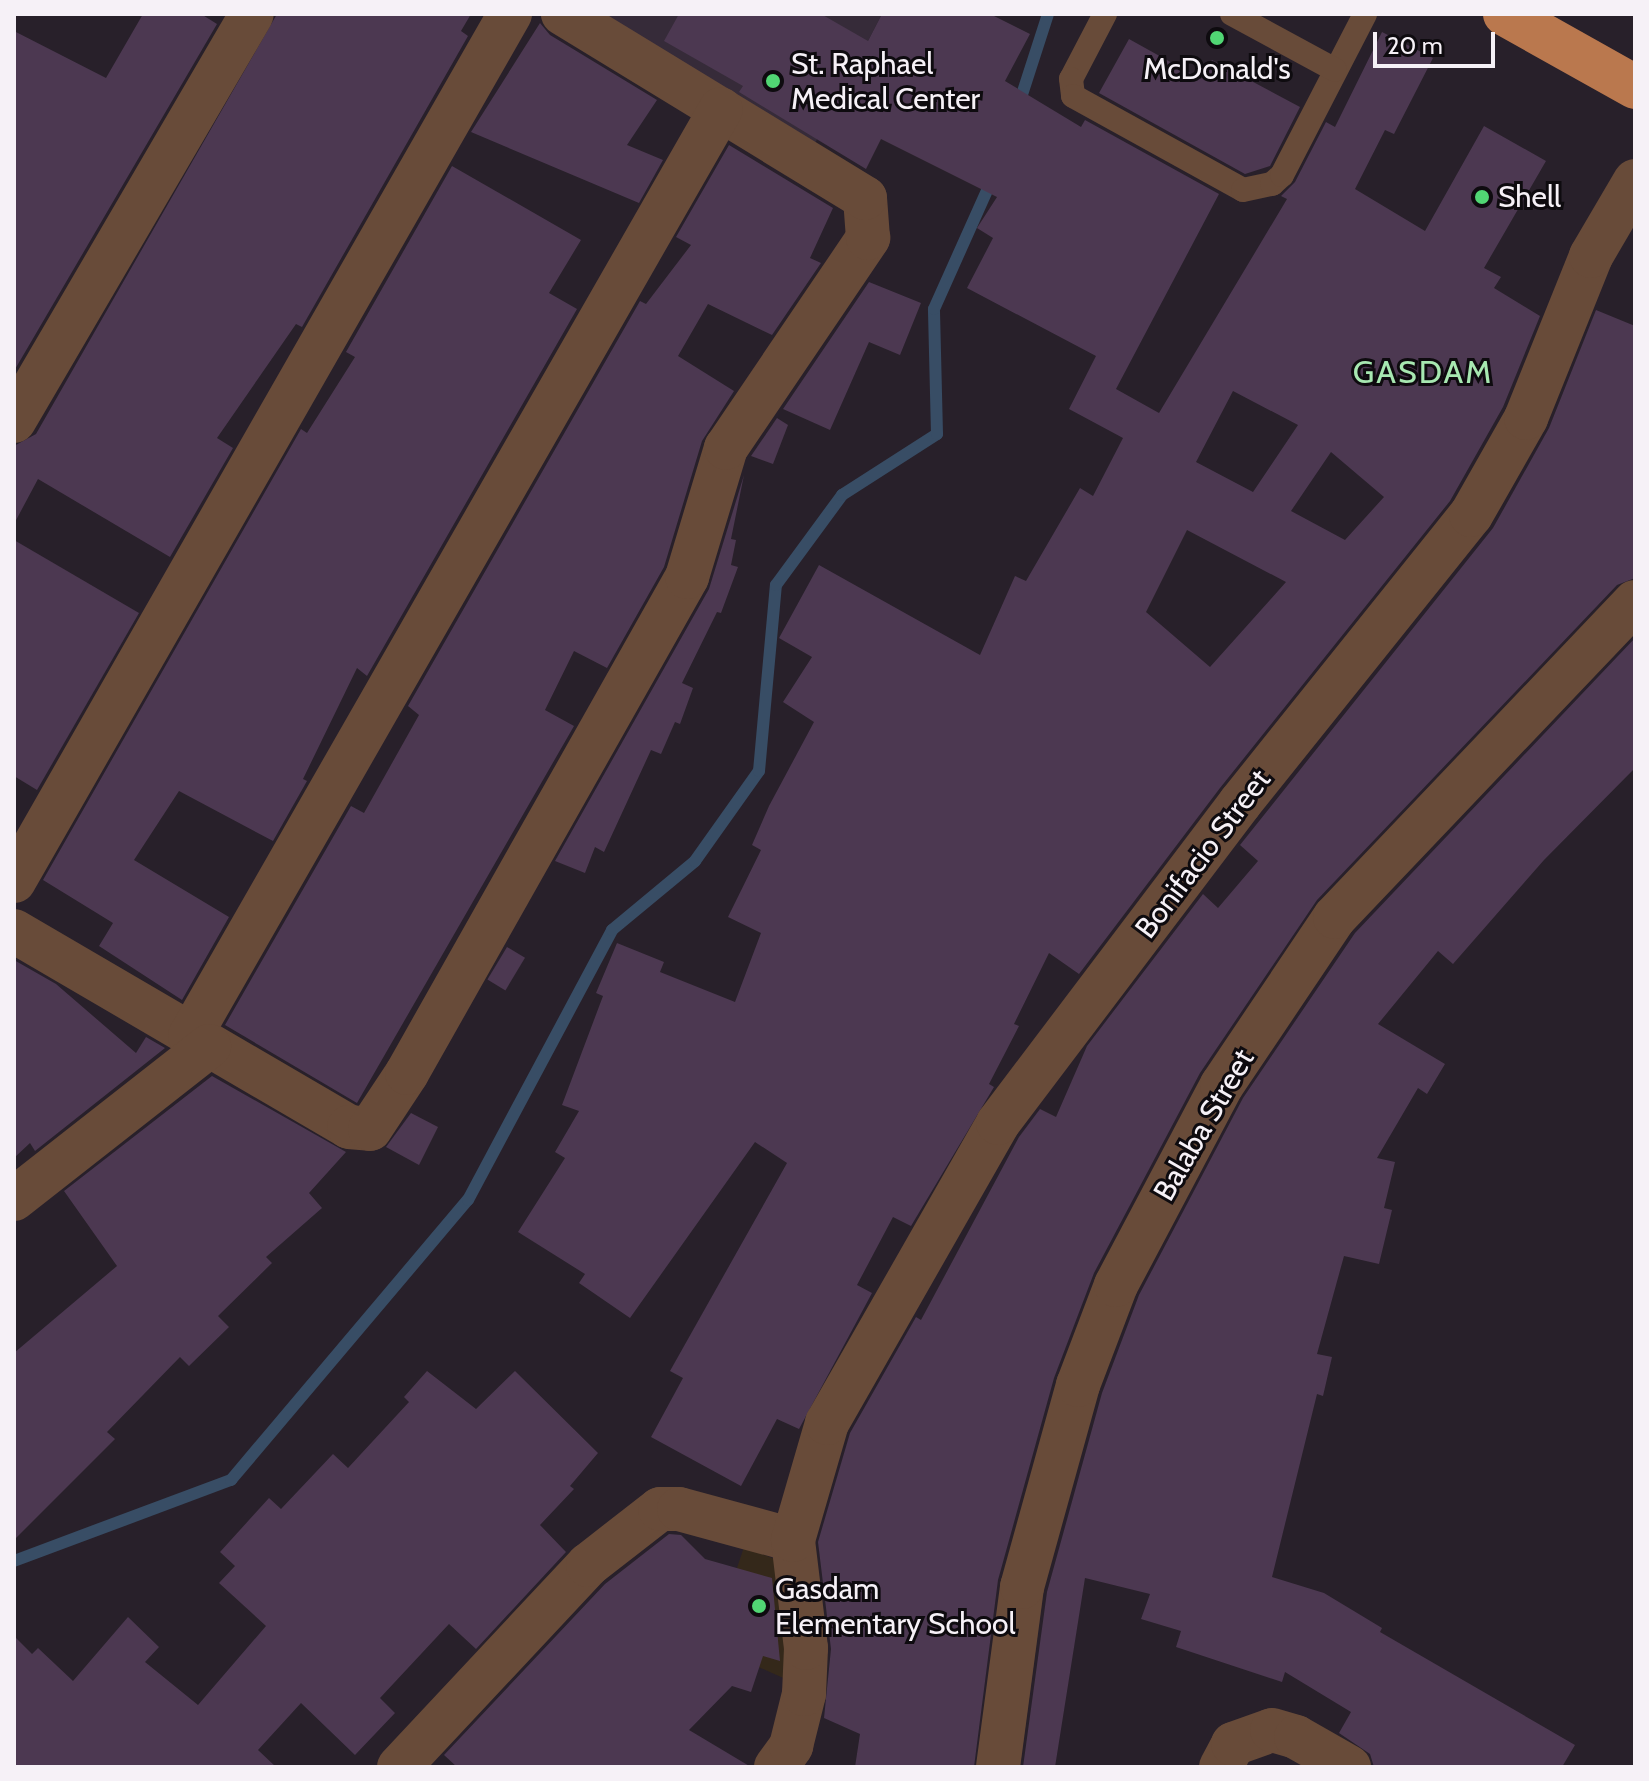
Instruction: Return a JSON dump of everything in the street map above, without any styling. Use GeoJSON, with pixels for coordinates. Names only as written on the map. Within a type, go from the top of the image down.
{"type":"FeatureCollection","features":[{"type":"Feature","properties":{"kind":"highway"},"geometry":{"type":"LineString","coordinates":[[1505,14],[1635,87]]}},
{"type":"Feature","properties":{"kind":"street"},"geometry":{"type":"LineString","coordinates":[[14,421],[252,14]]}},
{"type":"Feature","properties":{"kind":"street"},"geometry":{"type":"LineString","coordinates":[[14,881],[510,14]]}},
{"type":"Feature","properties":{"kind":"street"},"geometry":{"type":"LineString","coordinates":[[14,931],[349,1127],[370,1129],[407,1073],[687,577],[726,448],[868,238],[865,198],[563,14]]}},
{"type":"Feature","properties":{"kind":"street"},"geometry":{"type":"LineString","coordinates":[[14,1199],[199,1041],[721,109]]}},
{"type":"Feature","properties":{"kind":"street","name":"Bonifacio Street"},"geometry":{"type":"LineString","coordinates":[[793,1540],[827,1423],[998,1123],[1240,803],[1471,515],[1526,418],[1591,256],[1635,181]]}},
{"type":"Feature","properties":{"kind":"street","name":"Balaba Street"},"geometry":{"type":"LineString","coordinates":[[998,1767],[1022,1587],[1078,1385],[1116,1285],[1222,1085],[1335,917],[1635,602]]}},
{"type":"Feature","properties":{"kind":"street"},"geometry":{"type":"LineString","coordinates":[[399,1767],[588,1565],[660,1509],[679,1509],[793,1540],[806,1648],[804,1694],[791,1746],[776,1767]]}},
{"type":"Feature","properties":{"kind":"street"},"geometry":{"type":"LineString","coordinates":[[1221,1767],[1233,1744],[1272,1730],[1296,1737],[1349,1767]]}},
{"type":"Feature","properties":{"kind":"lane"},"geometry":{"type":"LineString","coordinates":[[1105,14],[1071,79],[1073,96],[1243,190],[1272,184],[1282,175],[1365,14]]}},
{"type":"Feature","properties":{"kind":"lane"},"geometry":{"type":"LineString","coordinates":[[1232,14],[1335,70]]}},
{"type":"Feature","properties":{"kind":"shaded area","name":"St. Raphael Medical Center"},"geometry":{"type":"Polygon","coordinates":[[[584,14],[882,14],[813,147],[584,14]]]}},
{"type":"Feature","properties":{"kind":"shaded area","name":"Gasdam Elementary School"},"geometry":{"type":"Polygon","coordinates":[[[744,1547],[795,1567],[790,1681],[711,1646],[744,1547]]]}},
{"type":"Feature","properties":{"kind":"building"},"geometry":{"type":"Polygon","coordinates":[[[143,14],[201,14],[217,24],[14,371],[14,31],[106,78],[143,14]]]}},
{"type":"Feature","properties":{"kind":"building"},"geometry":{"type":"Polygon","coordinates":[[[277,14],[471,14],[461,31],[468,36],[302,327],[296,324],[217,438],[233,448],[170,557],[38,479],[14,524],[14,446],[36,434],[277,14]]]}},
{"type":"Feature","properties":{"kind":"building"},"geometry":{"type":"Polygon","coordinates":[[[679,14],[821,14],[868,41],[882,14],[990,14],[1030,34],[1005,81],[1081,127],[1085,120],[1219,194],[1116,389],[1159,413],[1287,199],[1281,196],[1295,182],[1326,122],[1335,127],[1382,32],[1433,58],[1394,134],[1385,130],[1355,189],[1425,231],[1484,126],[1546,161],[1484,268],[1501,277],[1494,288],[1540,316],[1503,407],[1450,501],[1220,788],[1079,974],[1049,953],[1014,1024],[1019,1026],[989,1084],[994,1087],[911,1226],[893,1217],[857,1285],[872,1293],[799,1429],[777,1419],[741,1486],[651,1437],[683,1378],[670,1371],[787,1163],[755,1142],[630,1318],[579,1283],[585,1274],[518,1232],[565,1158],[555,1152],[579,1111],[562,1105],[603,996],[596,993],[617,943],[664,962],[660,972],[735,1002],[761,933],[728,917],[761,850],[752,845],[769,806],[814,722],[783,702],[812,657],[779,638],[819,565],[980,655],[1015,576],[1026,581],[1080,488],[1093,496],[1123,438],[1069,409],[1096,356],[967,288],[993,238],[977,228],[997,197],[881,139],[866,169],[739,92],[743,86],[664,41],[679,14]],[[1233,391],[1196,462],[1253,492],[1298,425],[1233,391]],[[1331,452],[1291,511],[1345,540],[1384,497],[1331,452]],[[1187,530],[1146,612],[1210,667],[1286,582],[1187,530]]]}},
{"type":"Feature","properties":{"kind":"building"},"geometry":{"type":"Polygon","coordinates":[[[540,23],[550,35],[657,100],[627,145],[663,160],[639,203],[471,132],[540,23]]]}},
{"type":"Feature","properties":{"kind":"building"},"geometry":{"type":"Polygon","coordinates":[[[1129,39],[1201,79],[1212,60],[1300,107],[1270,166],[1245,174],[1099,93],[1129,39]]]}},
{"type":"Feature","properties":{"kind":"building"},"geometry":{"type":"Polygon","coordinates":[[[729,145],[833,208],[810,258],[821,263],[772,335],[708,304],[678,356],[734,391],[702,441],[664,567],[607,668],[574,651],[545,710],[574,726],[357,1103],[225,1025],[351,806],[364,813],[419,715],[408,706],[640,301],[646,304],[691,245],[676,237],[729,145]]]}},
{"type":"Feature","properties":{"kind":"building"},"geometry":{"type":"Polygon","coordinates":[[[452,166],[581,240],[549,293],[577,309],[367,676],[357,668],[303,779],[307,781],[273,841],[179,791],[134,860],[229,917],[182,1000],[99,946],[113,923],[43,880],[301,429],[307,433],[355,357],[346,352],[452,166]]]}},
{"type":"Feature","properties":{"kind":"building"},"geometry":{"type":"Polygon","coordinates":[[[869,282],[921,303],[900,355],[869,342],[830,430],[783,409],[869,282]]]}},
{"type":"Feature","properties":{"kind":"building"},"geometry":{"type":"Polygon","coordinates":[[[1596,310],[1635,326],[1635,578],[1617,585],[1317,900],[1200,1073],[1094,1273],[1054,1378],[998,1580],[974,1767],[855,1767],[860,1734],[824,1718],[831,1649],[818,1542],[850,1433],[916,1317],[921,1320],[1019,1137],[1040,1109],[1056,1117],[1087,1046],[1203,894],[1218,908],[1258,861],[1240,845],[1493,528],[1549,428],[1596,310]]]}},
{"type":"Feature","properties":{"kind":"building"},"geometry":{"type":"Polygon","coordinates":[[[777,418],[788,425],[773,464],[751,456],[777,418]]]}},
{"type":"Feature","properties":{"kind":"building"},"geometry":{"type":"Polygon","coordinates":[[[744,475],[731,539],[736,540],[731,565],[738,567],[721,613],[717,612],[682,683],[693,688],[680,724],[675,722],[661,754],[651,750],[604,852],[595,847],[585,873],[555,861],[709,589],[744,475]]]}},
{"type":"Feature","properties":{"kind":"building"},"geometry":{"type":"Polygon","coordinates":[[[14,540],[139,613],[37,790],[14,776],[14,540]]]}},
{"type":"Feature","properties":{"kind":"building"},"geometry":{"type":"Polygon","coordinates":[[[1635,638],[1635,768],[1544,860],[1453,964],[1438,951],[1378,1024],[1445,1064],[1427,1094],[1418,1088],[1377,1158],[1395,1162],[1384,1208],[1392,1210],[1379,1264],[1344,1256],[1317,1354],[1332,1357],[1323,1396],[1317,1394],[1272,1577],[1324,1593],[1382,1628],[1380,1632],[1575,1745],[1562,1767],[1374,1767],[1370,1754],[1339,1733],[1351,1712],[1285,1672],[1282,1682],[1176,1647],[1181,1631],[1141,1619],[1150,1594],[1085,1578],[1055,1767],[1023,1767],[1047,1592],[1102,1393],[1139,1295],[1243,1098],[1355,933],[1635,638]]]}},
{"type":"Feature","properties":{"kind":"building"},"geometry":{"type":"Polygon","coordinates":[[[507,947],[525,958],[505,990],[487,980],[507,947]]]}},
{"type":"Feature","properties":{"kind":"building"},"geometry":{"type":"Polygon","coordinates":[[[14,960],[56,984],[136,1053],[146,1037],[165,1048],[35,1151],[30,1143],[14,1158],[14,960]]]}},
{"type":"Feature","properties":{"kind":"building"},"geometry":{"type":"Polygon","coordinates":[[[212,1076],[346,1152],[309,1193],[322,1208],[266,1257],[272,1263],[218,1316],[229,1327],[189,1366],[180,1357],[107,1432],[115,1439],[14,1540],[14,1353],[117,1266],[64,1191],[212,1076]]]}},
{"type":"Feature","properties":{"kind":"building"},"geometry":{"type":"Polygon","coordinates":[[[411,1113],[438,1127],[419,1165],[386,1147],[411,1113]]]}},
{"type":"Feature","properties":{"kind":"building"},"geometry":{"type":"Polygon","coordinates":[[[427,1371],[476,1409],[515,1371],[598,1453],[570,1486],[574,1489],[540,1525],[566,1552],[476,1649],[449,1624],[380,1698],[395,1713],[355,1755],[301,1703],[258,1750],[276,1767],[14,1767],[14,1636],[32,1654],[38,1648],[73,1681],[128,1617],[159,1647],[145,1662],[198,1705],[266,1626],[219,1583],[235,1566],[220,1552],[269,1498],[281,1509],[333,1454],[348,1468],[409,1402],[404,1397],[427,1371]]]}},
{"type":"Feature","properties":{"kind":"building"},"geometry":{"type":"Polygon","coordinates":[[[669,1534],[681,1535],[705,1559],[772,1578],[780,1661],[763,1656],[751,1692],[732,1686],[689,1730],[751,1767],[457,1767],[444,1755],[605,1584],[669,1534]]]}},
{"type":"Feature","properties":{"kind":"waterway"},"geometry":{"type":"LineString","coordinates":[[1018,107],[1048,14]]}},
{"type":"Feature","properties":{"kind":"waterway"},"geometry":{"type":"LineString","coordinates":[[14,1561],[231,1480],[468,1200],[612,930],[695,861],[759,771],[776,585],[842,495],[937,434],[934,309],[993,177]]}},
{"type":"Feature","properties":{"kind":"place","name":"McDonald's"},"geometry":{"type":"Point","coordinates":[1217,38]}},
{"type":"Feature","properties":{"kind":"place","name":"St. Raphael Medical Center"},"geometry":{"type":"Point","coordinates":[773,81]}},
{"type":"Feature","properties":{"kind":"place","name":"Shell"},"geometry":{"type":"Point","coordinates":[1482,197]}},
{"type":"Feature","properties":{"kind":"place","name":"Gasdam Elementary School"},"geometry":{"type":"Point","coordinates":[759,1606]}},
{"type":"Feature","properties":{"kind":"district","name":"GASDAM"},"geometry":{"type":"Point","coordinates":[1423,372]}}]}
